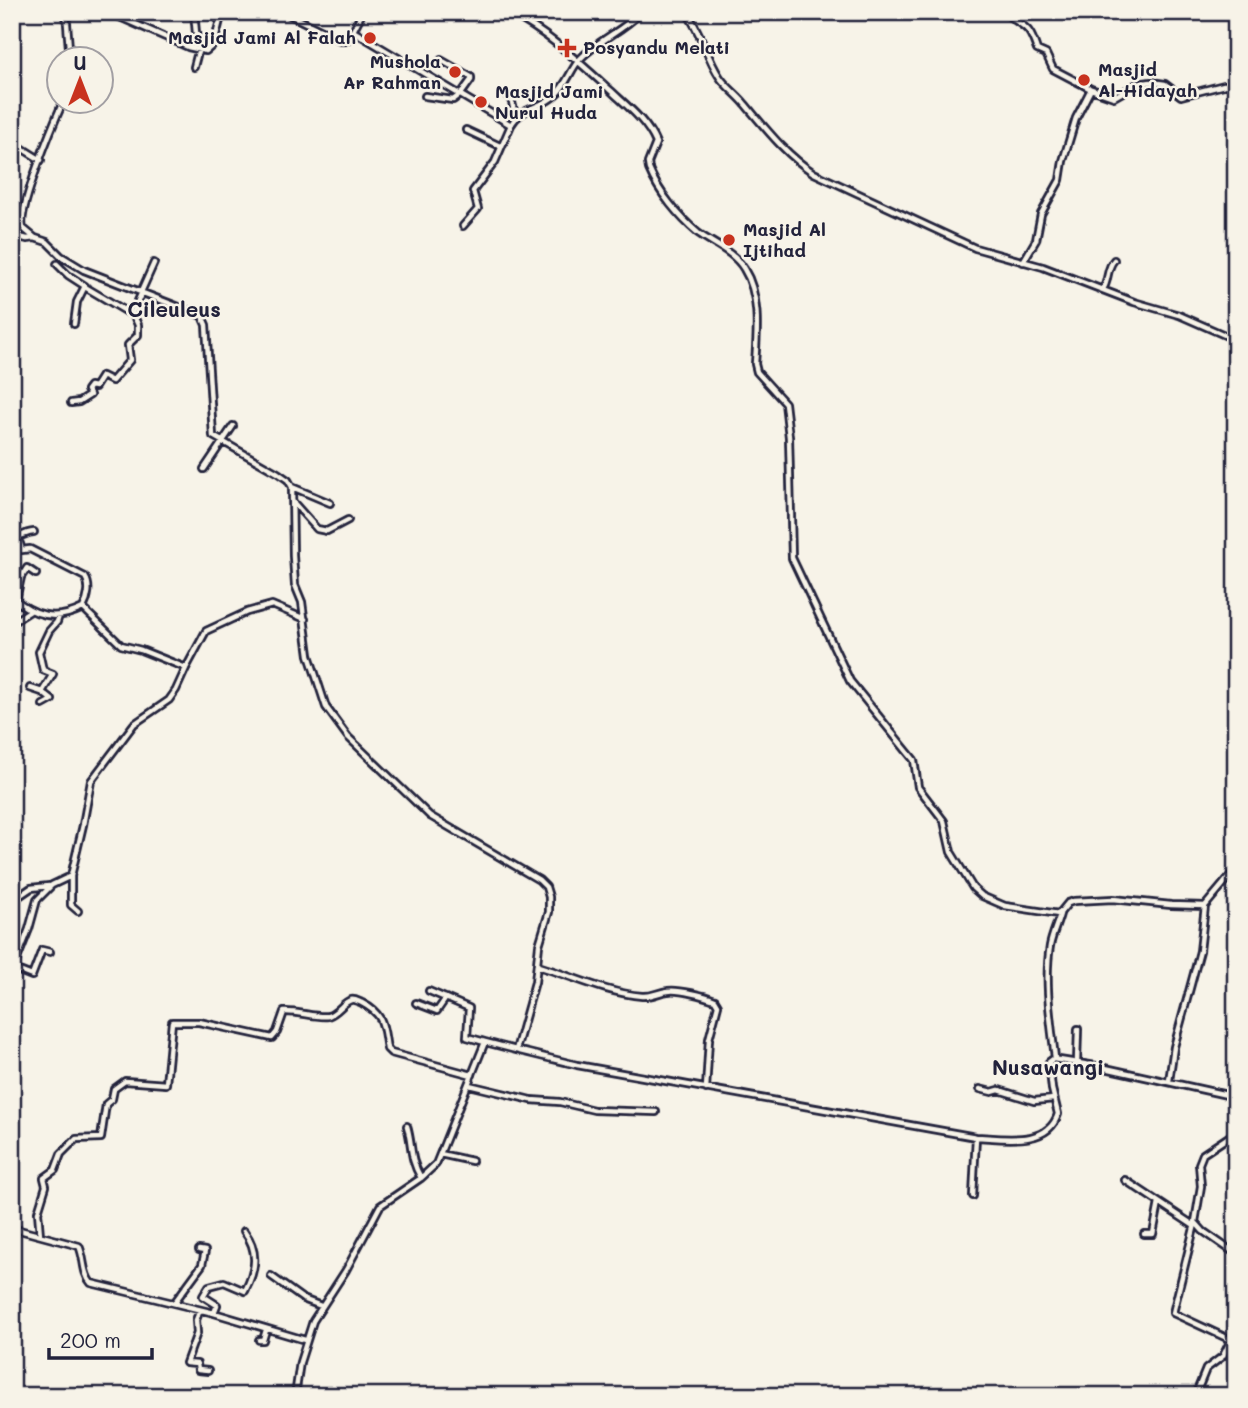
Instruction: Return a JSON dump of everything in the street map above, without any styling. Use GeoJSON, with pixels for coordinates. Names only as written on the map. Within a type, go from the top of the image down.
{"type":"FeatureCollection","features":[{"type":"Feature","properties":{"kind":"street"},"geometry":{"type":"LineString","coordinates":[[69,46],[66,14],[77,12]]}},
{"type":"Feature","properties":{"kind":"street"},"geometry":{"type":"LineString","coordinates":[[108,12],[206,51],[212,47],[222,12]]}},
{"type":"Feature","properties":{"kind":"street"},"geometry":{"type":"LineString","coordinates":[[194,12],[199,50],[194,67]]}},
{"type":"Feature","properties":{"kind":"street"},"geometry":{"type":"LineString","coordinates":[[284,12],[342,41],[347,40],[354,31],[362,15]]}},
{"type":"Feature","properties":{"kind":"street"},"geometry":{"type":"LineString","coordinates":[[508,12],[539,30],[579,61],[639,117],[654,139],[656,148],[649,161],[649,169],[677,213],[698,233],[732,256],[746,272],[756,307],[757,372],[785,403],[792,558],[849,681],[912,757],[918,787],[944,821],[951,852],[977,892],[1005,906],[1060,914]]}},
{"type":"Feature","properties":{"kind":"street"},"geometry":{"type":"LineString","coordinates":[[463,226],[478,209],[472,194],[495,162],[515,117],[555,95],[563,88],[579,61],[594,46],[624,27],[640,12]]}},
{"type":"Feature","properties":{"kind":"street"},"geometry":{"type":"LineString","coordinates":[[687,12],[719,77],[758,122],[802,165],[867,199],[920,220],[975,248],[1180,315],[1236,340]]}},
{"type":"Feature","properties":{"kind":"street"},"geometry":{"type":"LineString","coordinates":[[1004,12],[1027,27],[1037,50],[1046,54],[1053,69],[1091,89],[1114,97],[1137,84],[1159,82],[1181,96],[1224,85],[1236,85]]}},
{"type":"Feature","properties":{"kind":"street"},"geometry":{"type":"LineString","coordinates":[[354,31],[511,125]]}},
{"type":"Feature","properties":{"kind":"street"},"geometry":{"type":"LineString","coordinates":[[425,96],[450,100],[461,94],[471,78],[441,60]]}},
{"type":"Feature","properties":{"kind":"street"},"geometry":{"type":"LineString","coordinates":[[1023,262],[1036,240],[1041,214],[1060,180],[1076,118],[1091,89]]}},
{"type":"Feature","properties":{"kind":"street"},"geometry":{"type":"LineString","coordinates":[[508,95],[515,117]]}},
{"type":"Feature","properties":{"kind":"street"},"geometry":{"type":"LineString","coordinates":[[34,238],[24,231],[21,219],[58,116]]}},
{"type":"Feature","properties":{"kind":"street"},"geometry":{"type":"LineString","coordinates":[[466,130],[500,146]]}},
{"type":"Feature","properties":{"kind":"street"},"geometry":{"type":"LineString","coordinates":[[12,142],[41,161]]}},
{"type":"Feature","properties":{"kind":"street"},"geometry":{"type":"LineString","coordinates":[[12,235],[48,239],[61,256],[84,270],[195,313],[205,320],[212,432],[223,443],[278,473],[288,480],[292,487],[294,573],[305,619],[309,654],[326,707],[348,737],[430,816],[540,880],[545,887],[549,897],[549,912],[540,939],[538,966],[516,1050]]}},
{"type":"Feature","properties":{"kind":"street"},"geometry":{"type":"LineString","coordinates":[[1103,289],[1114,260]]}},
{"type":"Feature","properties":{"kind":"street"},"geometry":{"type":"LineString","coordinates":[[132,314],[154,263]]}},
{"type":"Feature","properties":{"kind":"street"},"geometry":{"type":"LineString","coordinates":[[57,264],[85,287],[132,314],[138,331],[136,339],[128,345],[130,357],[127,364],[112,381],[102,376],[95,387],[90,386],[87,390],[90,395],[79,402],[71,403]]}},
{"type":"Feature","properties":{"kind":"street"},"geometry":{"type":"LineString","coordinates":[[74,324],[77,302],[85,287]]}},
{"type":"Feature","properties":{"kind":"street"},"geometry":{"type":"LineString","coordinates":[[204,469],[233,426]]}},
{"type":"Feature","properties":{"kind":"street"},"geometry":{"type":"LineString","coordinates":[[292,487],[330,503]]}},
{"type":"Feature","properties":{"kind":"street"},"geometry":{"type":"LineString","coordinates":[[293,502],[317,529],[327,531],[348,520]]}},
{"type":"Feature","properties":{"kind":"street"},"geometry":{"type":"LineString","coordinates":[[34,532],[15,538],[23,551],[30,550],[85,577],[88,588],[83,608],[59,616],[30,611],[14,598],[27,568],[36,574]]}},
{"type":"Feature","properties":{"kind":"street"},"geometry":{"type":"LineString","coordinates":[[78,911],[71,905],[71,876],[91,781],[134,724],[169,700],[206,631],[247,612],[272,605],[305,619]]}},
{"type":"Feature","properties":{"kind":"street"},"geometry":{"type":"LineString","coordinates":[[83,608],[121,645],[186,668]]}},
{"type":"Feature","properties":{"kind":"street"},"geometry":{"type":"LineString","coordinates":[[12,625],[30,611]]}},
{"type":"Feature","properties":{"kind":"street"},"geometry":{"type":"LineString","coordinates":[[42,692],[53,674],[43,670],[39,652],[48,631],[59,616]]}},
{"type":"Feature","properties":{"kind":"street"},"geometry":{"type":"LineString","coordinates":[[30,688],[52,699],[43,705]]}},
{"type":"Feature","properties":{"kind":"street"},"geometry":{"type":"LineString","coordinates":[[1169,1082],[1174,1045],[1200,951],[1205,906],[1236,869]]}},
{"type":"Feature","properties":{"kind":"street"},"geometry":{"type":"LineString","coordinates":[[12,901],[31,888],[52,885],[71,876]]}},
{"type":"Feature","properties":{"kind":"street"},"geometry":{"type":"LineString","coordinates":[[50,952],[42,950],[32,976],[13,970],[37,900],[52,885]]}},
{"type":"Feature","properties":{"kind":"street"},"geometry":{"type":"LineString","coordinates":[[1055,1058],[1050,1016],[1049,960],[1060,914],[1068,903],[1113,899],[1205,906]]}},
{"type":"Feature","properties":{"kind":"street"},"geometry":{"type":"LineString","coordinates":[[538,966],[579,981],[634,995],[652,996],[668,990],[715,1000],[718,1005],[709,1039],[706,1089]]}},
{"type":"Feature","properties":{"kind":"street"},"geometry":{"type":"LineString","coordinates":[[429,991],[468,1007],[467,1037],[485,1042],[577,1065],[976,1137],[1039,1137],[1051,1129],[1058,1114],[1049,1062],[1055,1058],[1236,1097]]}},
{"type":"Feature","properties":{"kind":"street"},"geometry":{"type":"LineString","coordinates":[[416,1003],[437,1011],[446,998]]}},
{"type":"Feature","properties":{"kind":"street"},"geometry":{"type":"LineString","coordinates":[[40,1235],[38,1212],[46,1186],[43,1179],[56,1169],[61,1154],[76,1139],[101,1138],[106,1104],[112,1099],[114,1089],[124,1082],[166,1084],[172,1022],[199,1021],[272,1038],[284,1012],[326,1016],[338,1012],[351,1000],[355,1000],[380,1015],[390,1053],[472,1075]]}},
{"type":"Feature","properties":{"kind":"street"},"geometry":{"type":"LineString","coordinates":[[1077,1062],[1078,1029]]}},
{"type":"Feature","properties":{"kind":"street"},"geometry":{"type":"LineString","coordinates":[[295,1396],[305,1340],[321,1307],[346,1270],[380,1206],[421,1178],[436,1164],[485,1042]]}},
{"type":"Feature","properties":{"kind":"street"},"geometry":{"type":"LineString","coordinates":[[469,1085],[531,1100],[560,1102],[594,1110],[656,1112]]}},
{"type":"Feature","properties":{"kind":"street"},"geometry":{"type":"LineString","coordinates":[[979,1089],[992,1092],[999,1090],[1034,1101],[1054,1099]]}},
{"type":"Feature","properties":{"kind":"street"},"geometry":{"type":"LineString","coordinates":[[407,1126],[413,1163],[421,1178]]}},
{"type":"Feature","properties":{"kind":"street"},"geometry":{"type":"LineString","coordinates":[[1195,1396],[1206,1369],[1223,1356],[1231,1340],[1173,1313],[1201,1186],[1200,1159],[1203,1154],[1236,1132]]}},
{"type":"Feature","properties":{"kind":"street"},"geometry":{"type":"LineString","coordinates":[[973,1196],[976,1137]]}},
{"type":"Feature","properties":{"kind":"street"},"geometry":{"type":"LineString","coordinates":[[440,1153],[472,1161]]}},
{"type":"Feature","properties":{"kind":"street"},"geometry":{"type":"LineString","coordinates":[[1125,1180],[1236,1254]]}},
{"type":"Feature","properties":{"kind":"street"},"geometry":{"type":"LineString","coordinates":[[1144,1234],[1153,1234],[1159,1203]]}},
{"type":"Feature","properties":{"kind":"street"},"geometry":{"type":"LineString","coordinates":[[12,1228],[79,1246],[84,1259],[85,1274],[91,1283],[238,1317],[266,1330],[305,1340]]}},
{"type":"Feature","properties":{"kind":"street"},"geometry":{"type":"LineString","coordinates":[[214,1313],[217,1305],[203,1296],[209,1286],[224,1282],[245,1291],[253,1273],[255,1249],[244,1230]]}},
{"type":"Feature","properties":{"kind":"street"},"geometry":{"type":"LineString","coordinates":[[173,1304],[203,1263],[205,1251],[199,1250]]}},
{"type":"Feature","properties":{"kind":"street"},"geometry":{"type":"LineString","coordinates":[[271,1276],[303,1299],[321,1307]]}},
{"type":"Feature","properties":{"kind":"street"},"geometry":{"type":"LineString","coordinates":[[200,1310],[196,1320],[197,1334],[186,1363],[197,1364],[198,1370],[208,1371]]}},
{"type":"Feature","properties":{"kind":"street"},"geometry":{"type":"LineString","coordinates":[[259,1340],[263,1340],[266,1330]]}},
{"type":"Feature","properties":{"kind":"place","name":"Masjid Jami Al Falah"},"geometry":{"type":"Point","coordinates":[370,38]}},
{"type":"Feature","properties":{"kind":"place","name":"Posyandu Melati"},"geometry":{"type":"Point","coordinates":[567,48]}},
{"type":"Feature","properties":{"kind":"place","name":"Mushola Ar Rahman"},"geometry":{"type":"Point","coordinates":[455,72]}},
{"type":"Feature","properties":{"kind":"place","name":"Masjid Al-Hidayah"},"geometry":{"type":"Point","coordinates":[1084,80]}},
{"type":"Feature","properties":{"kind":"place","name":"Masjid Jami Nurul Huda"},"geometry":{"type":"Point","coordinates":[481,102]}},
{"type":"Feature","properties":{"kind":"place","name":"Masjid Al Ijtihad"},"geometry":{"type":"Point","coordinates":[729,240]}},
{"type":"Feature","properties":{"kind":"district","name":"Cileuleus"},"geometry":{"type":"Point","coordinates":[174,310]}},
{"type":"Feature","properties":{"kind":"district","name":"Nusawangi"},"geometry":{"type":"Point","coordinates":[1048,1068]}}]}
